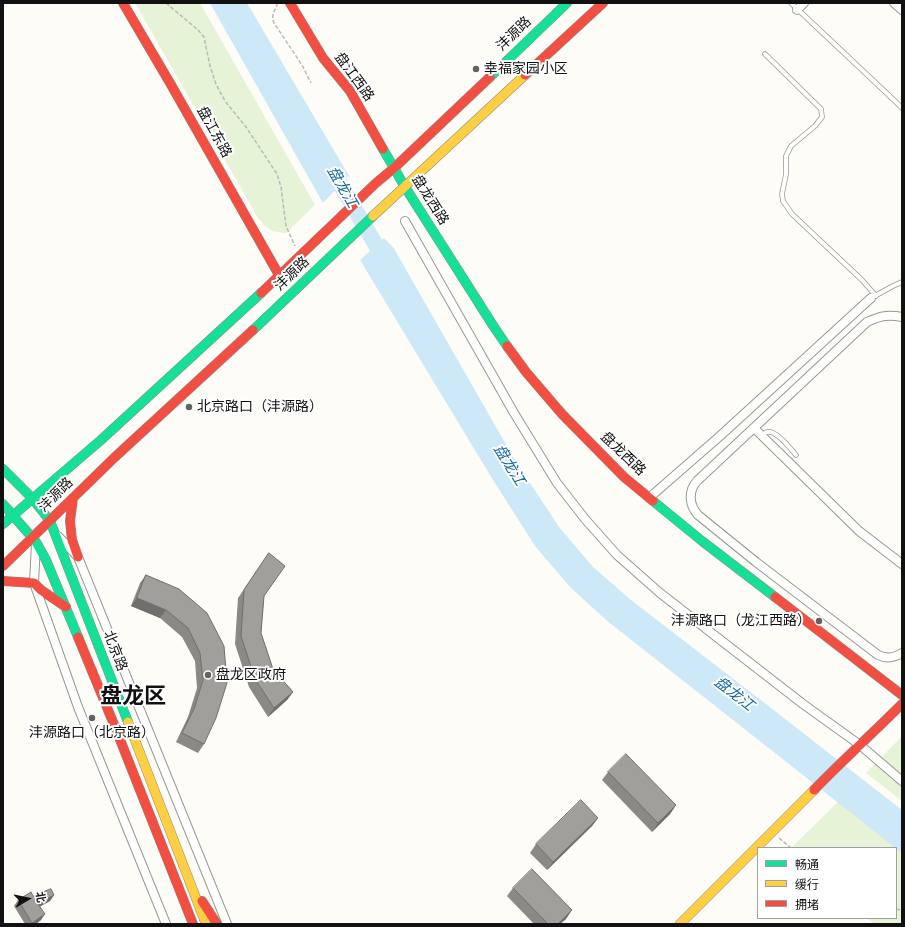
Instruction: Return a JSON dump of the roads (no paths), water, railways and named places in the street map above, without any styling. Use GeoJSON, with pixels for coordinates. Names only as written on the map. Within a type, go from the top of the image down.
{"type":"FeatureCollection","features":[{"type":"Feature","properties":{"kind":"main road","name":"盘江东路"},"geometry":{"type":"LineString","coordinates":[[123,3],[170,82],[279,275]]}},
{"type":"Feature","properties":{"kind":"main road","name":"盘江西路"},"geometry":{"type":"LineString","coordinates":[[290,3],[323,58],[350,91],[394,168]]}},
{"type":"Feature","properties":{"kind":"main road","name":"沣源路"},"geometry":{"type":"LineString","coordinates":[[3,524],[101,440],[243,310],[568,3]]}},
{"type":"Feature","properties":{"kind":"main road","name":"沣源路"},"geometry":{"type":"LineString","coordinates":[[3,566],[34,540],[50,521],[89,482],[143,431],[258,326],[380,209],[602,3]]}},
{"type":"Feature","properties":{"kind":"main road","name":"盘龙西路"},"geometry":{"type":"LineString","coordinates":[[394,168],[494,327],[526,372],[562,414],[624,477],[702,541],[902,695]]}},
{"type":"Feature","properties":{"kind":"main road","name":"北京路"},"geometry":{"type":"LineString","coordinates":[[3,469],[32,498],[50,521],[206,924]]}},
{"type":"Feature","properties":{"kind":"main road"},"geometry":{"type":"LineString","coordinates":[[73,498],[70,521],[72,540],[78,557]]}},
{"type":"Feature","properties":{"kind":"main road","name":"北京路"},"geometry":{"type":"LineString","coordinates":[[3,504],[34,540],[46,560],[193,924]]}},
{"type":"Feature","properties":{"kind":"main road"},"geometry":{"type":"LineString","coordinates":[[3,581],[34,583],[41,590],[66,607]]}},
{"type":"Feature","properties":{"kind":"main road"},"geometry":{"type":"LineString","coordinates":[[680,924],[842,761],[902,704]]}},
{"type":"Feature","properties":{"kind":"main road"},"geometry":{"type":"LineString","coordinates":[[188,878],[217,924]]}},
{"type":"Feature","properties":{"kind":"street"},"geometry":{"type":"LineString","coordinates":[[797,10],[804,3]]}},
{"type":"Feature","properties":{"kind":"street"},"geometry":{"type":"LineString","coordinates":[[894,3],[902,10]]}},
{"type":"Feature","properties":{"kind":"street"},"geometry":{"type":"LineString","coordinates":[[404,221],[514,413],[557,483],[585,519],[617,554],[660,593],[803,704],[860,745],[902,782]]}},
{"type":"Feature","properties":{"kind":"street"},"geometry":{"type":"LineString","coordinates":[[650,498],[874,297]]}},
{"type":"Feature","properties":{"kind":"street"},"geometry":{"type":"LineString","coordinates":[[902,317],[886,315],[867,322],[693,485],[690,497],[691,505],[694,510],[756,562],[878,656],[890,658],[896,657],[902,653]]}},
{"type":"Feature","properties":{"kind":"street"},"geometry":{"type":"LineString","coordinates":[[754,428],[859,531],[902,564]]}},
{"type":"Feature","properties":{"kind":"street"},"geometry":{"type":"LineString","coordinates":[[56,535],[78,557],[227,924]]}},
{"type":"Feature","properties":{"kind":"street"},"geometry":{"type":"LineString","coordinates":[[34,540],[34,583],[78,707],[166,924]]}},
{"type":"Feature","properties":{"kind":"lane"},"geometry":{"type":"LineString","coordinates":[[791,3],[902,108]]}},
{"type":"Feature","properties":{"kind":"lane"},"geometry":{"type":"LineString","coordinates":[[765,54],[821,109],[822,117],[815,126],[791,146],[786,156],[786,174],[782,194],[783,201],[792,214],[862,280],[874,297],[902,282]]}},
{"type":"Feature","properties":{"kind":"lane"},"geometry":{"type":"LineString","coordinates":[[762,435],[767,432],[772,432],[796,454]]}},
{"type":"Feature","properties":{"kind":"water"},"geometry":{"type":"Polygon","coordinates":[[[210,3],[247,3],[349,176],[323,203],[210,3]]]}},
{"type":"Feature","properties":{"kind":"water"},"geometry":{"type":"Polygon","coordinates":[[[384,238],[393,247],[516,462],[559,527],[593,567],[631,600],[902,810],[902,853],[897,849],[897,847],[894,847],[606,620],[570,587],[535,546],[493,480],[360,260],[384,238]]]}},
{"type":"Feature","properties":{"kind":"waterway","name":"盘龙江"},"geometry":{"type":"LineString","coordinates":[[330,167],[387,264]]}},
{"type":"Feature","properties":{"kind":"place","name":"幸福家园小区"},"geometry":{"type":"Point","coordinates":[476,69]}},
{"type":"Feature","properties":{"kind":"place","name":"北京路口（沣源路）"},"geometry":{"type":"Point","coordinates":[189,407]}},
{"type":"Feature","properties":{"kind":"place","name":"沣源路口（龙江西路）"},"geometry":{"type":"Point","coordinates":[819,621]}},
{"type":"Feature","properties":{"kind":"place","name":"盘龙区政府"},"geometry":{"type":"Point","coordinates":[208,675]}},
{"type":"Feature","properties":{"kind":"place","name":"沣源路口（北京路）"},"geometry":{"type":"Point","coordinates":[92,718]}},
{"type":"Feature","properties":{"kind":"district","name":"盘龙区"},"geometry":{"type":"Point","coordinates":[133,697]}}]}
